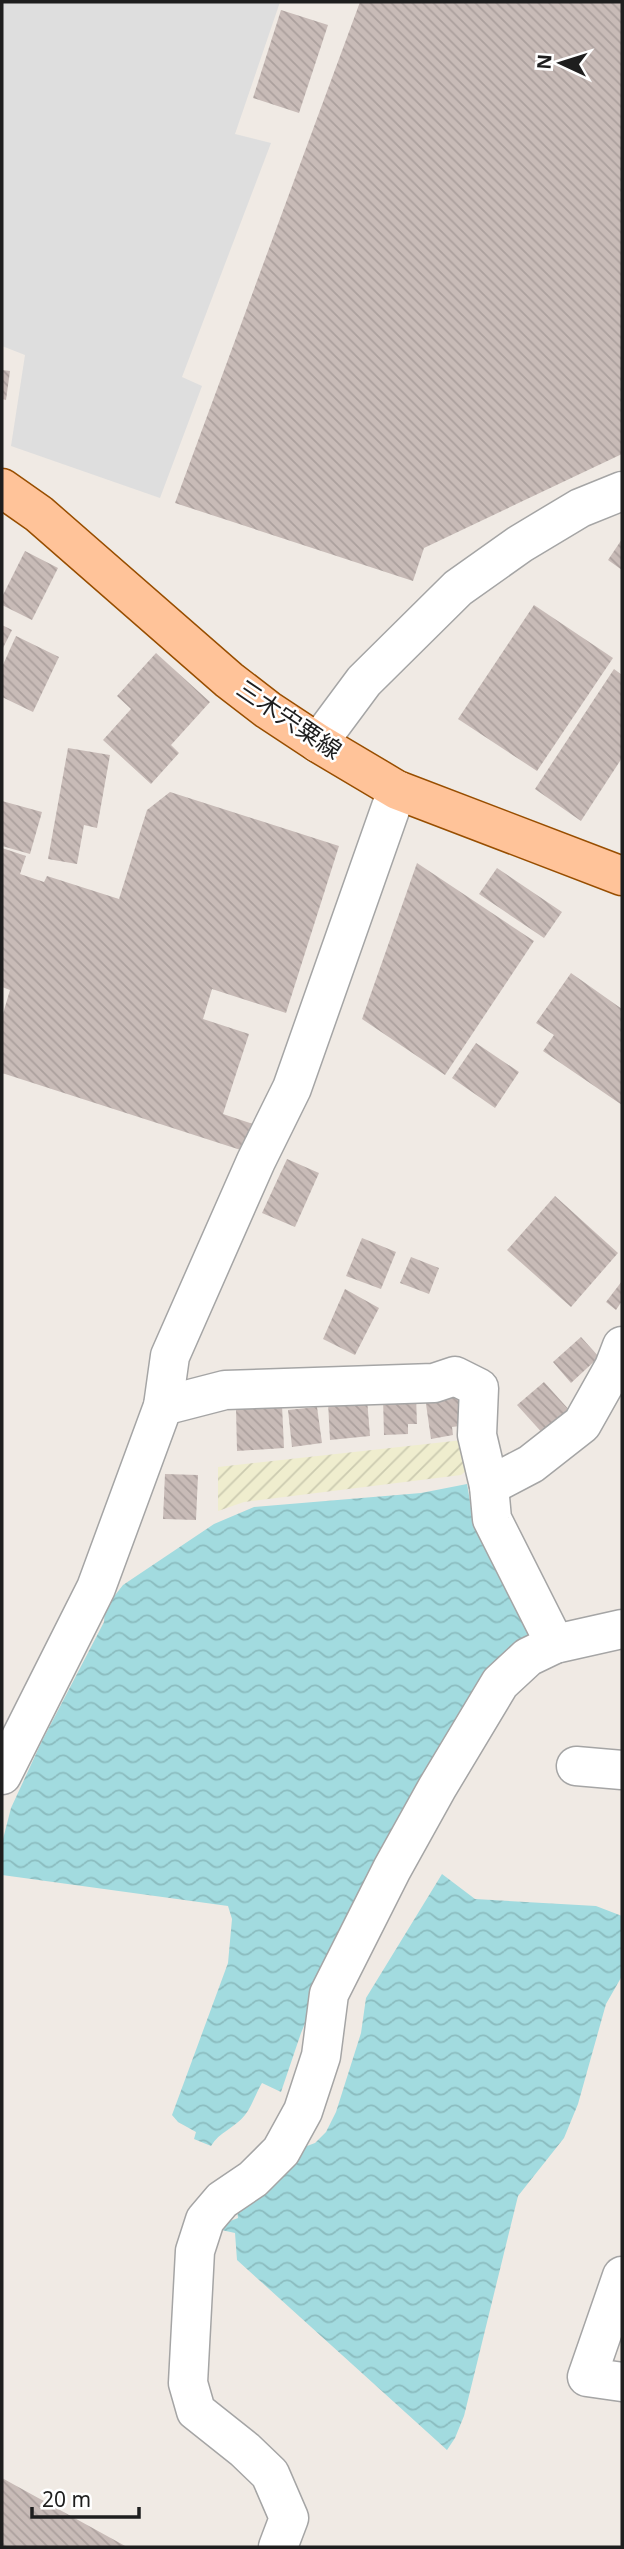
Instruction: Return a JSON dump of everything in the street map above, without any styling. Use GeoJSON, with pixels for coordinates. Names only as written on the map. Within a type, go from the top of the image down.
{"type":"FeatureCollection","features":[{"type":"Feature","properties":{"kind":"main road","name":"三木宍粟線"},"geometry":{"type":"LineString","coordinates":[[2,488],[39,514],[229,680],[318,743],[397,790],[622,876]]}},
{"type":"Feature","properties":{"kind":"street"},"geometry":{"type":"LineString","coordinates":[[318,743],[364,681],[458,588],[520,544],[580,508],[622,491]]}},
{"type":"Feature","properties":{"kind":"street"},"geometry":{"type":"LineString","coordinates":[[2,1775],[96,1588],[163,1406],[170,1356],[256,1161],[292,1088],[397,790]]}},
{"type":"Feature","properties":{"kind":"street"},"geometry":{"type":"LineString","coordinates":[[489,1486],[531,1464],[582,1424],[614,1367],[622,1346]]}},
{"type":"Feature","properties":{"kind":"street"},"geometry":{"type":"LineString","coordinates":[[163,1406],[225,1390],[434,1383],[455,1377],[479,1388],[477,1435],[489,1486],[492,1520],[555,1644]]}},
{"type":"Feature","properties":{"kind":"street"},"geometry":{"type":"LineString","coordinates":[[278,2547],[289,2518],[270,2474],[246,2450],[196,2412],[188,2384],[195,2251],[205,2220],[222,2200],[253,2179],[281,2151],[303,2111],[321,2056],[329,1994],[391,1869],[500,1683],[528,1657],[555,1644],[622,1629]]}},
{"type":"Feature","properties":{"kind":"street"},"geometry":{"type":"LineString","coordinates":[[576,1766],[622,1770]]}},
{"type":"Feature","properties":{"kind":"street"},"geometry":{"type":"LineString","coordinates":[[622,2276],[587,2377],[622,2382]]}},
{"type":"Feature","properties":{"kind":"shaded area"},"geometry":{"type":"Polygon","coordinates":[[[2,2],[280,2],[235,134],[271,143],[182,377],[202,386],[160,498],[11,446],[25,355],[2,346],[2,2]]]}},
{"type":"Feature","properties":{"kind":"shaded area"},"geometry":{"type":"Polygon","coordinates":[[[472,1439],[473,1465],[461,1475],[244,1502],[218,1511],[218,1467],[472,1439]]]}},
{"type":"Feature","properties":{"kind":"water"},"geometry":{"type":"Polygon","coordinates":[[[467,1484],[472,1513],[528,1624],[527,1639],[326,1972],[281,2092],[262,2083],[245,2115],[211,2146],[194,2139],[196,2132],[178,2122],[172,2115],[228,1963],[232,1919],[228,1906],[2,1875],[2,1843],[11,1808],[41,1743],[104,1622],[105,1608],[123,1585],[214,1524],[254,1507],[421,1493],[467,1484]]]}},
{"type":"Feature","properties":{"kind":"water"},"geometry":{"type":"Polygon","coordinates":[[[442,1874],[475,1899],[596,1906],[622,1916],[622,1976],[606,2004],[578,2104],[564,2138],[518,2196],[464,2416],[447,2450],[237,2260],[235,2233],[217,2229],[220,2225],[238,2218],[236,2201],[299,2149],[315,2143],[326,2132],[336,2112],[361,2033],[366,1998],[442,1874]]]}},
{"type":"Feature","properties":{"kind":"building"},"geometry":{"type":"Polygon","coordinates":[[[360,2],[622,2],[622,454],[424,548],[413,581],[175,503],[360,2]]]}},
{"type":"Feature","properties":{"kind":"building"},"geometry":{"type":"Polygon","coordinates":[[[281,10],[328,25],[299,113],[253,98],[281,10]]]}},
{"type":"Feature","properties":{"kind":"building"},"geometry":{"type":"Polygon","coordinates":[[[2,370],[10,371],[6,400],[2,399],[2,370]]]}},
{"type":"Feature","properties":{"kind":"building"},"geometry":{"type":"Polygon","coordinates":[[[622,539],[622,570],[608,560],[622,539]]]}},
{"type":"Feature","properties":{"kind":"building"},"geometry":{"type":"Polygon","coordinates":[[[25,551],[58,568],[32,620],[2,605],[2,597],[25,551]]]}},
{"type":"Feature","properties":{"kind":"building"},"geometry":{"type":"Polygon","coordinates":[[[534,605],[613,658],[537,771],[458,719],[534,605]]]}},
{"type":"Feature","properties":{"kind":"building"},"geometry":{"type":"Polygon","coordinates":[[[2,625],[12,630],[2,650],[2,625]]]}},
{"type":"Feature","properties":{"kind":"building"},"geometry":{"type":"Polygon","coordinates":[[[16,636],[59,657],[33,712],[2,697],[2,667],[16,636]]]}},
{"type":"Feature","properties":{"kind":"building"},"geometry":{"type":"Polygon","coordinates":[[[156,653],[210,702],[171,745],[179,753],[151,784],[103,740],[131,709],[117,696],[156,653]]]}},
{"type":"Feature","properties":{"kind":"building"},"geometry":{"type":"Polygon","coordinates":[[[614,669],[622,675],[622,758],[581,821],[535,789],[614,669]]]}},
{"type":"Feature","properties":{"kind":"building"},"geometry":{"type":"Polygon","coordinates":[[[68,748],[110,755],[97,828],[84,825],[77,864],[48,859],[68,748]]]}},
{"type":"Feature","properties":{"kind":"building"},"geometry":{"type":"Polygon","coordinates":[[[170,792],[339,846],[286,1013],[212,989],[203,1019],[249,1034],[223,1114],[259,1126],[250,1153],[2,1073],[2,1017],[10,990],[2,987],[2,848],[26,856],[20,874],[44,882],[47,876],[119,899],[147,810],[170,792]]]}},
{"type":"Feature","properties":{"kind":"building"},"geometry":{"type":"Polygon","coordinates":[[[2,801],[42,812],[30,854],[2,846],[2,801]]]}},
{"type":"Feature","properties":{"kind":"building"},"geometry":{"type":"Polygon","coordinates":[[[417,863],[534,941],[445,1075],[362,1019],[417,863]]]}},
{"type":"Feature","properties":{"kind":"building"},"geometry":{"type":"Polygon","coordinates":[[[497,868],[562,912],[544,938],[479,894],[497,868]]]}},
{"type":"Feature","properties":{"kind":"building"},"geometry":{"type":"Polygon","coordinates":[[[571,973],[622,1009],[622,1105],[543,1051],[554,1035],[536,1023],[571,973]]]}},
{"type":"Feature","properties":{"kind":"building"},"geometry":{"type":"Polygon","coordinates":[[[476,1043],[519,1072],[495,1108],[452,1078],[476,1043]]]}},
{"type":"Feature","properties":{"kind":"building"},"geometry":{"type":"Polygon","coordinates":[[[287,1159],[319,1173],[295,1227],[262,1213],[287,1159]]]}},
{"type":"Feature","properties":{"kind":"building"},"geometry":{"type":"Polygon","coordinates":[[[555,1196],[618,1253],[571,1307],[507,1250],[555,1196]]]}},
{"type":"Feature","properties":{"kind":"building"},"geometry":{"type":"Polygon","coordinates":[[[362,1238],[396,1252],[381,1289],[346,1276],[362,1238]]]}},
{"type":"Feature","properties":{"kind":"building"},"geometry":{"type":"Polygon","coordinates":[[[411,1257],[439,1268],[429,1294],[400,1283],[411,1257]]]}},
{"type":"Feature","properties":{"kind":"building"},"geometry":{"type":"Polygon","coordinates":[[[622,1281],[622,1301],[616,1310],[606,1302],[622,1281]]]}},
{"type":"Feature","properties":{"kind":"building"},"geometry":{"type":"Polygon","coordinates":[[[345,1289],[379,1308],[355,1355],[323,1339],[345,1289]]]}},
{"type":"Feature","properties":{"kind":"building"},"geometry":{"type":"Polygon","coordinates":[[[581,1337],[599,1357],[571,1383],[553,1362],[581,1337]]]}},
{"type":"Feature","properties":{"kind":"building"},"geometry":{"type":"Polygon","coordinates":[[[544,1382],[571,1412],[545,1436],[517,1405],[544,1382]]]}},
{"type":"Feature","properties":{"kind":"building"},"geometry":{"type":"Polygon","coordinates":[[[424,1390],[464,1394],[468,1425],[452,1427],[453,1435],[431,1439],[424,1390]]]}},
{"type":"Feature","properties":{"kind":"building"},"geometry":{"type":"Polygon","coordinates":[[[416,1396],[417,1424],[408,1424],[408,1434],[384,1435],[383,1397],[416,1396]]]}},
{"type":"Feature","properties":{"kind":"building"},"geometry":{"type":"Polygon","coordinates":[[[367,1399],[370,1436],[330,1440],[328,1402],[367,1399]]]}},
{"type":"Feature","properties":{"kind":"building"},"geometry":{"type":"Polygon","coordinates":[[[282,1405],[284,1448],[237,1451],[236,1407],[282,1405]]]}},
{"type":"Feature","properties":{"kind":"building"},"geometry":{"type":"Polygon","coordinates":[[[317,1407],[322,1443],[292,1447],[288,1410],[317,1407]]]}},
{"type":"Feature","properties":{"kind":"building"},"geometry":{"type":"Polygon","coordinates":[[[165,1474],[198,1475],[196,1520],[163,1519],[165,1474]]]}},
{"type":"Feature","properties":{"kind":"building"},"geometry":{"type":"Polygon","coordinates":[[[2,2478],[127,2547],[2,2547],[2,2478]]]}}]}
